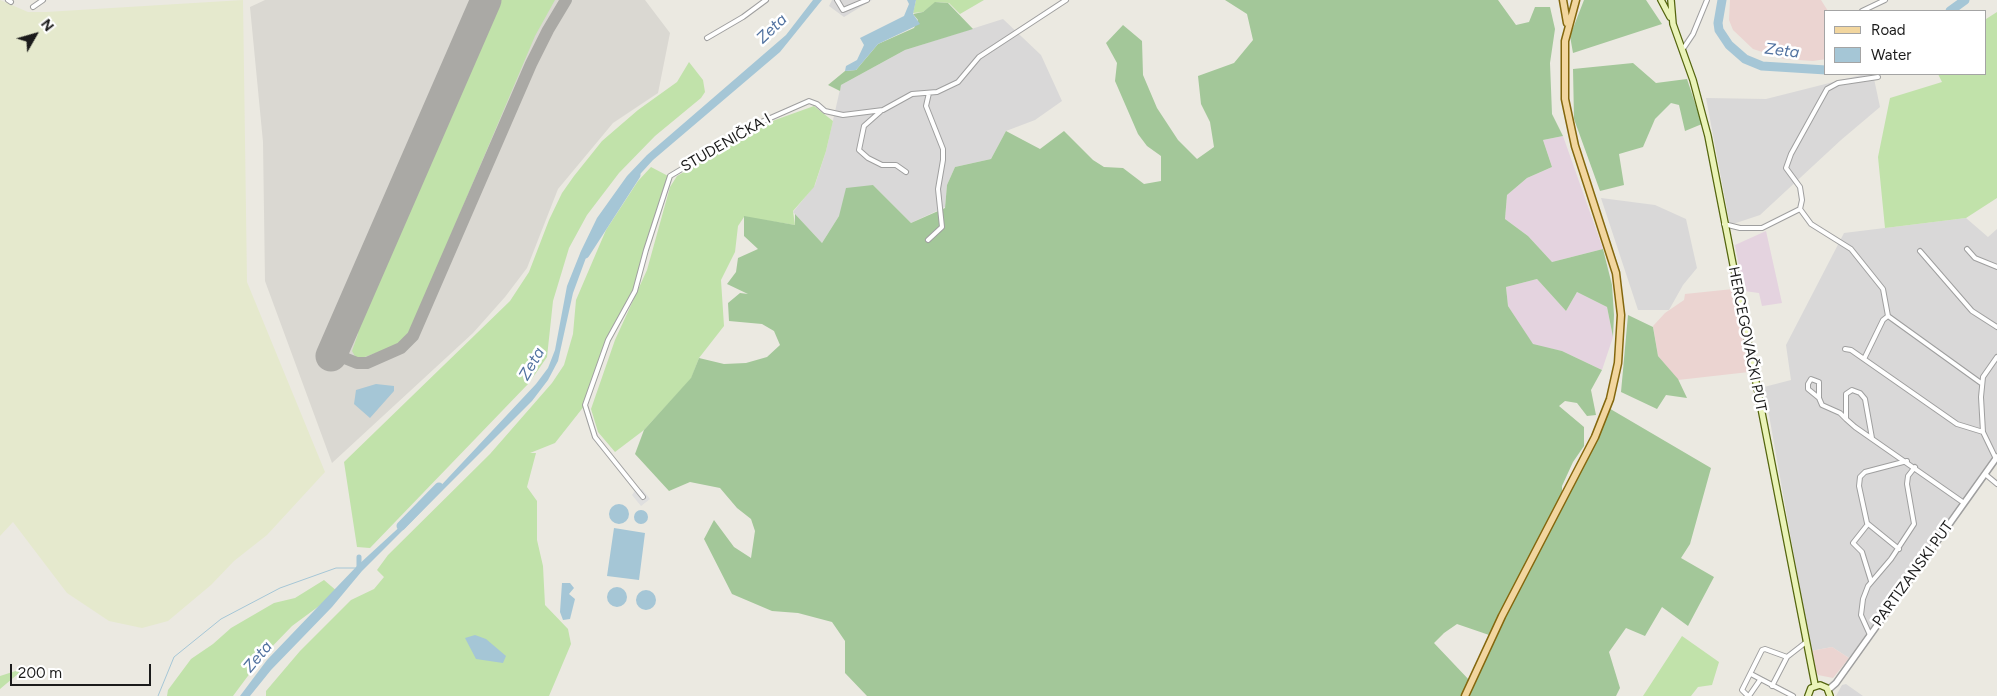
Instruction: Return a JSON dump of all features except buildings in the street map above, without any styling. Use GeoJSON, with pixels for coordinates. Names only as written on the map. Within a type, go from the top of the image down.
{"type":"FeatureCollection","features":[{"type":"Feature","properties":{"kind":"main road"},"geometry":{"type":"LineString","coordinates":[[1563,0],[1568,27]]}},
{"type":"Feature","properties":{"kind":"main road"},"geometry":{"type":"LineString","coordinates":[[1465,696],[1497,624],[1598,429],[1612,391],[1619,356],[1621,315],[1616,273],[1575,146],[1567,112],[1564,66],[1568,27],[1576,0]]}},
{"type":"Feature","properties":{"kind":"main road"},"geometry":{"type":"LineString","coordinates":[[1661,0],[1673,24]]}},
{"type":"Feature","properties":{"kind":"main road"},"geometry":{"type":"LineString","coordinates":[[1671,0],[1673,24]]}},
{"type":"Feature","properties":{"kind":"main road","name":"HERCEGOVAČKI PUT"},"geometry":{"type":"LineString","coordinates":[[1673,24],[1683,49],[1706,125],[1815,686]]}},
{"type":"Feature","properties":{"kind":"main road"},"geometry":{"type":"LineString","coordinates":[[1808,696],[1809,690],[1815,686],[1822,685],[1829,693]]}},
{"type":"Feature","properties":{"kind":"street"},"geometry":{"type":"LineString","coordinates":[[33,6],[43,0]]}},
{"type":"Feature","properties":{"kind":"street"},"geometry":{"type":"LineString","coordinates":[[707,38],[743,17],[766,0]]}},
{"type":"Feature","properties":{"kind":"street"},"geometry":{"type":"LineString","coordinates":[[837,0],[843,10],[867,0]]}},
{"type":"Feature","properties":{"kind":"street","name":"STUDENIČKA I"},"geometry":{"type":"LineString","coordinates":[[643,497],[595,437],[585,405],[608,340],[635,291],[670,176],[759,123],[809,101],[817,104],[825,111],[843,115],[883,110],[912,94],[937,92],[958,82],[979,56],[1066,0]]}},
{"type":"Feature","properties":{"kind":"street"},"geometry":{"type":"LineString","coordinates":[[1683,49],[1693,34],[1707,0]]}},
{"type":"Feature","properties":{"kind":"street"},"geometry":{"type":"LineString","coordinates":[[1864,10],[1885,0]]}},
{"type":"Feature","properties":{"kind":"street"},"geometry":{"type":"LineString","coordinates":[[1878,77],[1838,83],[1827,89],[1791,154],[1786,168],[1800,187],[1802,200],[1800,209],[1811,224],[1851,249],[1883,289],[1888,316],[1982,383]]}},
{"type":"Feature","properties":{"kind":"street"},"geometry":{"type":"LineString","coordinates":[[928,240],[942,227],[938,189],[943,160],[942,149],[926,106],[929,93]]}},
{"type":"Feature","properties":{"kind":"street"},"geometry":{"type":"LineString","coordinates":[[883,110],[864,126],[859,150],[868,158],[882,165],[896,165],[906,172]]}},
{"type":"Feature","properties":{"kind":"street"},"geometry":{"type":"LineString","coordinates":[[1724,224],[1740,228],[1762,228],[1800,209]]}},
{"type":"Feature","properties":{"kind":"street"},"geometry":{"type":"LineString","coordinates":[[1967,249],[1975,258],[1997,267]]}},
{"type":"Feature","properties":{"kind":"street"},"geometry":{"type":"LineString","coordinates":[[1920,251],[1972,311],[1997,327]]}},
{"type":"Feature","properties":{"kind":"street"},"geometry":{"type":"LineString","coordinates":[[1864,359],[1883,320],[1888,316]]}},
{"type":"Feature","properties":{"kind":"street"},"geometry":{"type":"LineString","coordinates":[[1845,349],[1851,350],[1957,424],[1983,432]]}},
{"type":"Feature","properties":{"kind":"street"},"geometry":{"type":"LineString","coordinates":[[1996,458],[1983,432],[1982,383],[1997,358]]}},
{"type":"Feature","properties":{"kind":"street"},"geometry":{"type":"LineString","coordinates":[[1819,398],[1818,382],[1811,379],[1808,389],[1819,398],[1824,407],[1840,413],[1964,503]]}},
{"type":"Feature","properties":{"kind":"street"},"geometry":{"type":"LineString","coordinates":[[1846,419],[1846,394],[1852,390],[1860,393],[1867,406],[1872,438]]}},
{"type":"Feature","properties":{"kind":"street","name":"PARTIZANSKI PUT"},"geometry":{"type":"LineString","coordinates":[[1829,693],[1996,458]]}},
{"type":"Feature","properties":{"kind":"street"},"geometry":{"type":"LineString","coordinates":[[1899,548],[1868,524],[1859,486],[1862,474],[1907,461]]}},
{"type":"Feature","properties":{"kind":"street"},"geometry":{"type":"LineString","coordinates":[[1870,635],[1863,622],[1861,608],[1863,599],[1872,581],[1899,548],[1914,524],[1907,484],[1908,476],[1915,467]]}},
{"type":"Feature","properties":{"kind":"street"},"geometry":{"type":"LineString","coordinates":[[1985,474],[1997,484]]}},
{"type":"Feature","properties":{"kind":"street"},"geometry":{"type":"LineString","coordinates":[[1868,524],[1853,543],[1862,552],[1872,581]]}},
{"type":"Feature","properties":{"kind":"street"},"geometry":{"type":"LineString","coordinates":[[1772,686],[1787,657],[1806,643]]}},
{"type":"Feature","properties":{"kind":"street"},"geometry":{"type":"LineString","coordinates":[[1760,680],[1749,696],[1742,690],[1762,650],[1787,657]]}},
{"type":"Feature","properties":{"kind":"street"},"geometry":{"type":"LineString","coordinates":[[1751,674],[1783,694],[1793,696]]}},
{"type":"Feature","properties":{"kind":"shaded area"},"geometry":{"type":"Polygon","coordinates":[[[265,0],[645,0],[670,33],[658,93],[613,123],[558,189],[527,268],[505,297],[473,333],[332,463],[265,281],[263,142],[250,7],[265,0]]]}},
{"type":"Feature","properties":{"kind":"shaded area"},"geometry":{"type":"Polygon","coordinates":[[[832,0],[872,0],[844,17],[829,6],[832,0]]]}},
{"type":"Feature","properties":{"kind":"shaded area"},"geometry":{"type":"Polygon","coordinates":[[[1730,0],[1821,0],[1827,10],[1824,10],[1824,59],[1813,61],[1784,59],[1753,49],[1733,30],[1729,20],[1730,0]]]}},
{"type":"Feature","properties":{"kind":"shaded area"},"geometry":{"type":"Polygon","coordinates":[[[1003,19],[1041,55],[1062,101],[1035,120],[1006,131],[991,159],[955,167],[947,185],[945,207],[911,223],[873,185],[839,216],[822,243],[793,212],[815,185],[826,151],[841,85],[905,50],[1003,19]]]}},
{"type":"Feature","properties":{"kind":"shaded area"},"geometry":{"type":"Polygon","coordinates":[[[1861,75],[1873,75],[1880,107],[1841,140],[1760,215],[1730,225],[1706,98],[1766,99],[1861,75]]]}},
{"type":"Feature","properties":{"kind":"shaded area"},"geometry":{"type":"Polygon","coordinates":[[[1563,136],[1603,249],[1552,262],[1528,236],[1505,219],[1507,195],[1527,178],[1552,167],[1543,140],[1563,136]]]}},
{"type":"Feature","properties":{"kind":"shaded area"},"geometry":{"type":"Polygon","coordinates":[[[1601,198],[1655,205],[1686,219],[1697,268],[1683,285],[1669,310],[1638,310],[1601,198]]]}},
{"type":"Feature","properties":{"kind":"shaded area"},"geometry":{"type":"Polygon","coordinates":[[[1966,218],[1988,237],[1997,229],[1997,452],[1849,658],[1832,647],[1811,651],[1764,387],[1791,380],[1786,345],[1844,233],[1966,218]]]}},
{"type":"Feature","properties":{"kind":"shaded area"},"geometry":{"type":"Polygon","coordinates":[[[1766,231],[1782,303],[1762,306],[1759,293],[1744,291],[1735,245],[1766,231]]]}},
{"type":"Feature","properties":{"kind":"shaded area"},"geometry":{"type":"Polygon","coordinates":[[[1537,279],[1566,311],[1577,292],[1607,307],[1613,337],[1602,370],[1562,351],[1533,345],[1508,306],[1506,287],[1537,279]]]}},
{"type":"Feature","properties":{"kind":"shaded area"},"geometry":{"type":"Polygon","coordinates":[[[1733,289],[1749,372],[1678,380],[1658,356],[1653,326],[1665,313],[1684,300],[1685,294],[1733,289]]]}},
{"type":"Feature","properties":{"kind":"shaded area"},"geometry":{"type":"Polygon","coordinates":[[[637,488],[639,491],[642,489],[650,499],[641,506],[632,495],[637,488]]]}},
{"type":"Feature","properties":{"kind":"shaded area"},"geometry":{"type":"Polygon","coordinates":[[[1832,647],[1849,658],[1833,678],[1818,675],[1813,665],[1811,651],[1832,647]]]}},
{"type":"Feature","properties":{"kind":"shaded area"},"geometry":{"type":"Polygon","coordinates":[[[1846,684],[1863,696],[1836,696],[1842,685],[1846,684]]]}},
{"type":"Feature","properties":{"kind":"green space"},"geometry":{"type":"Polygon","coordinates":[[[0,0],[28,12],[46,12],[243,0],[247,282],[325,472],[267,535],[234,561],[211,585],[168,621],[142,628],[109,621],[67,593],[13,522],[0,536],[0,0]]]}},
{"type":"Feature","properties":{"kind":"green space"},"geometry":{"type":"Polygon","coordinates":[[[497,0],[555,0],[535,36],[411,329],[401,341],[392,347],[362,358],[356,358],[352,351],[358,334],[357,323],[497,0]]]}},
{"type":"Feature","properties":{"kind":"green space"},"geometry":{"type":"Polygon","coordinates":[[[916,0],[984,0],[960,14],[949,3],[936,2],[923,12],[913,13],[916,0]]]}},
{"type":"Feature","properties":{"kind":"green space"},"geometry":{"type":"Polygon","coordinates":[[[1225,0],[1498,0],[1516,25],[1529,22],[1535,7],[1550,7],[1555,29],[1550,63],[1552,114],[1563,136],[1543,140],[1552,167],[1527,178],[1507,195],[1505,219],[1528,236],[1552,262],[1603,249],[1612,285],[1614,315],[1613,337],[1607,307],[1577,292],[1566,311],[1537,279],[1506,287],[1508,306],[1533,344],[1562,351],[1602,370],[1591,390],[1596,415],[1587,416],[1577,403],[1565,401],[1559,406],[1584,427],[1584,446],[1573,462],[1562,486],[1562,500],[1607,407],[1711,468],[1690,544],[1681,558],[1714,577],[1688,626],[1662,607],[1645,636],[1626,628],[1609,652],[1620,688],[1616,696],[1466,696],[1492,636],[1457,624],[1434,643],[1471,682],[1465,696],[867,696],[845,673],[845,641],[832,622],[798,613],[772,611],[732,594],[704,539],[714,520],[734,547],[751,558],[755,531],[751,519],[737,508],[720,488],[690,482],[669,491],[635,454],[644,430],[691,378],[699,358],[724,364],[746,363],[767,357],[780,345],[774,331],[762,324],[729,321],[728,303],[740,293],[748,294],[727,284],[736,272],[738,258],[758,249],[744,236],[744,216],[795,225],[795,214],[822,243],[839,216],[846,188],[873,185],[911,223],[945,208],[947,185],[955,167],[991,159],[1006,131],[1040,149],[1064,131],[1093,160],[1104,167],[1123,168],[1144,184],[1161,181],[1161,156],[1147,146],[1138,134],[1115,81],[1117,63],[1106,43],[1123,25],[1142,41],[1143,75],[1157,108],[1178,140],[1197,159],[1214,147],[1210,122],[1201,104],[1198,76],[1234,63],[1253,40],[1247,14],[1225,0]]]}},
{"type":"Feature","properties":{"kind":"green space"},"geometry":{"type":"Polygon","coordinates":[[[1584,0],[1646,0],[1662,24],[1573,53],[1570,36],[1584,0]]]}},
{"type":"Feature","properties":{"kind":"green space"},"geometry":{"type":"Polygon","coordinates":[[[935,2],[948,3],[973,29],[905,50],[841,85],[840,91],[828,85],[845,71],[856,70],[878,44],[914,28],[918,20],[913,14],[923,12],[935,2]]]}},
{"type":"Feature","properties":{"kind":"green space"},"geometry":{"type":"Polygon","coordinates":[[[1997,12],[1997,198],[1966,218],[1885,228],[1878,157],[1890,98],[1942,82],[1938,75],[1987,75],[1987,18],[1997,12]]]}},
{"type":"Feature","properties":{"kind":"green space"},"geometry":{"type":"Polygon","coordinates":[[[689,62],[703,80],[705,92],[701,98],[655,136],[619,173],[587,215],[569,248],[553,301],[547,357],[529,383],[370,548],[357,547],[344,462],[510,301],[529,272],[549,220],[562,193],[574,176],[602,141],[638,110],[677,82],[689,62]]]}},
{"type":"Feature","properties":{"kind":"green space"},"geometry":{"type":"Polygon","coordinates":[[[1633,63],[1656,83],[1687,79],[1702,124],[1685,131],[1679,105],[1671,103],[1655,119],[1643,147],[1619,154],[1624,185],[1600,191],[1574,119],[1573,69],[1633,63]]]}},
{"type":"Feature","properties":{"kind":"green space"},"geometry":{"type":"Polygon","coordinates":[[[814,106],[833,121],[826,151],[814,187],[793,211],[795,225],[744,217],[738,226],[735,252],[721,280],[724,326],[699,358],[691,379],[644,430],[615,452],[598,432],[591,409],[615,340],[647,270],[670,187],[677,176],[775,120],[814,106]]]}},
{"type":"Feature","properties":{"kind":"green space"},"geometry":{"type":"Polygon","coordinates":[[[651,167],[670,177],[634,292],[608,340],[585,405],[555,443],[530,453],[536,453],[527,487],[537,501],[537,540],[543,566],[545,605],[568,629],[571,644],[549,696],[266,696],[266,691],[300,651],[351,600],[374,589],[384,577],[377,570],[388,555],[490,454],[552,383],[564,365],[573,334],[576,300],[606,230],[638,181],[651,167]]]}},
{"type":"Feature","properties":{"kind":"green space"},"geometry":{"type":"Polygon","coordinates":[[[1628,315],[1653,327],[1658,356],[1678,379],[1687,398],[1666,395],[1657,409],[1621,392],[1628,315]]]}},
{"type":"Feature","properties":{"kind":"green space"},"geometry":{"type":"Polygon","coordinates":[[[324,580],[338,592],[292,626],[262,657],[233,696],[167,696],[168,690],[191,659],[213,644],[231,628],[274,603],[295,598],[324,580]]]}},
{"type":"Feature","properties":{"kind":"green space"},"geometry":{"type":"Polygon","coordinates":[[[1682,636],[1719,662],[1712,685],[1698,687],[1691,696],[1643,696],[1682,636]]]}},
{"type":"Feature","properties":{"kind":"green space"},"geometry":{"type":"Polygon","coordinates":[[[25,668],[0,689],[0,676],[25,668]]]}},
{"type":"Feature","properties":{"kind":"water"},"geometry":{"type":"Polygon","coordinates":[[[813,0],[822,0],[780,52],[653,160],[622,194],[594,236],[573,293],[558,361],[548,380],[532,401],[362,571],[332,607],[271,670],[250,696],[240,696],[267,660],[357,566],[418,510],[536,384],[548,368],[555,350],[567,286],[581,251],[597,218],[627,176],[647,155],[786,35],[813,0]]]}},
{"type":"Feature","properties":{"kind":"water"},"geometry":{"type":"Polygon","coordinates":[[[907,0],[916,0],[913,14],[920,24],[878,44],[856,70],[845,71],[846,66],[857,60],[864,45],[860,38],[904,16],[909,4],[907,0]]]}},
{"type":"Feature","properties":{"kind":"water"},"geometry":{"type":"Polygon","coordinates":[[[376,384],[394,386],[394,391],[370,418],[354,404],[356,390],[376,384]]]}},
{"type":"Feature","properties":{"kind":"water"},"geometry":{"type":"Polygon","coordinates":[[[619,504],[626,507],[629,514],[626,521],[619,524],[612,521],[609,514],[612,507],[619,504]]]}},
{"type":"Feature","properties":{"kind":"water"},"geometry":{"type":"Polygon","coordinates":[[[638,510],[644,510],[648,517],[644,524],[638,524],[634,520],[634,514],[638,510]]]}},
{"type":"Feature","properties":{"kind":"water"},"geometry":{"type":"Polygon","coordinates":[[[614,528],[645,533],[639,580],[607,576],[614,528]]]}},
{"type":"Feature","properties":{"kind":"water"},"geometry":{"type":"Polygon","coordinates":[[[562,583],[570,583],[574,588],[569,594],[575,599],[570,619],[563,620],[560,612],[562,583]]]}},
{"type":"Feature","properties":{"kind":"water"},"geometry":{"type":"Polygon","coordinates":[[[617,587],[624,590],[627,597],[624,604],[617,607],[610,604],[607,597],[610,590],[617,587]]]}},
{"type":"Feature","properties":{"kind":"water"},"geometry":{"type":"Polygon","coordinates":[[[646,590],[653,593],[656,600],[653,607],[646,610],[639,607],[636,600],[639,593],[646,590]]]}},
{"type":"Feature","properties":{"kind":"water"},"geometry":{"type":"Polygon","coordinates":[[[475,635],[486,639],[506,656],[503,663],[476,659],[465,638],[475,635]]]}},
{"type":"Feature","properties":{"kind":"waterway","name":"Zeta"},"geometry":{"type":"LineString","coordinates":[[1722,0],[1718,23],[1719,30],[1729,45],[1745,59],[1762,66],[1824,70]]}},
{"type":"Feature","properties":{"kind":"waterway","name":"Zeta"},"geometry":{"type":"LineString","coordinates":[[1951,10],[1965,0]]}},
{"type":"Feature","properties":{"kind":"waterway","name":"Zeta"},"geometry":{"type":"LineString","coordinates":[[585,254],[636,175]]}},
{"type":"Feature","properties":{"kind":"waterway","name":"Zeta"},"geometry":{"type":"LineString","coordinates":[[401,526],[439,487]]}},
{"type":"Feature","properties":{"kind":"waterway","name":"Zeta"},"geometry":{"type":"LineString","coordinates":[[359,557],[359,568]]}},
{"type":"Feature","properties":{"kind":"waterway"},"geometry":{"type":"LineString","coordinates":[[158,696],[174,657],[221,619],[280,588],[336,568],[356,568]]}},
{"type":"Feature","properties":{"kind":"taxiway"},"geometry":{"type":"LineString","coordinates":[[332,353],[357,363],[367,363],[401,348],[413,336],[531,64],[566,0]]}},
{"type":"Feature","properties":{"kind":"runway"},"geometry":{"type":"LineString","coordinates":[[331,356],[486,0]]}}]}
